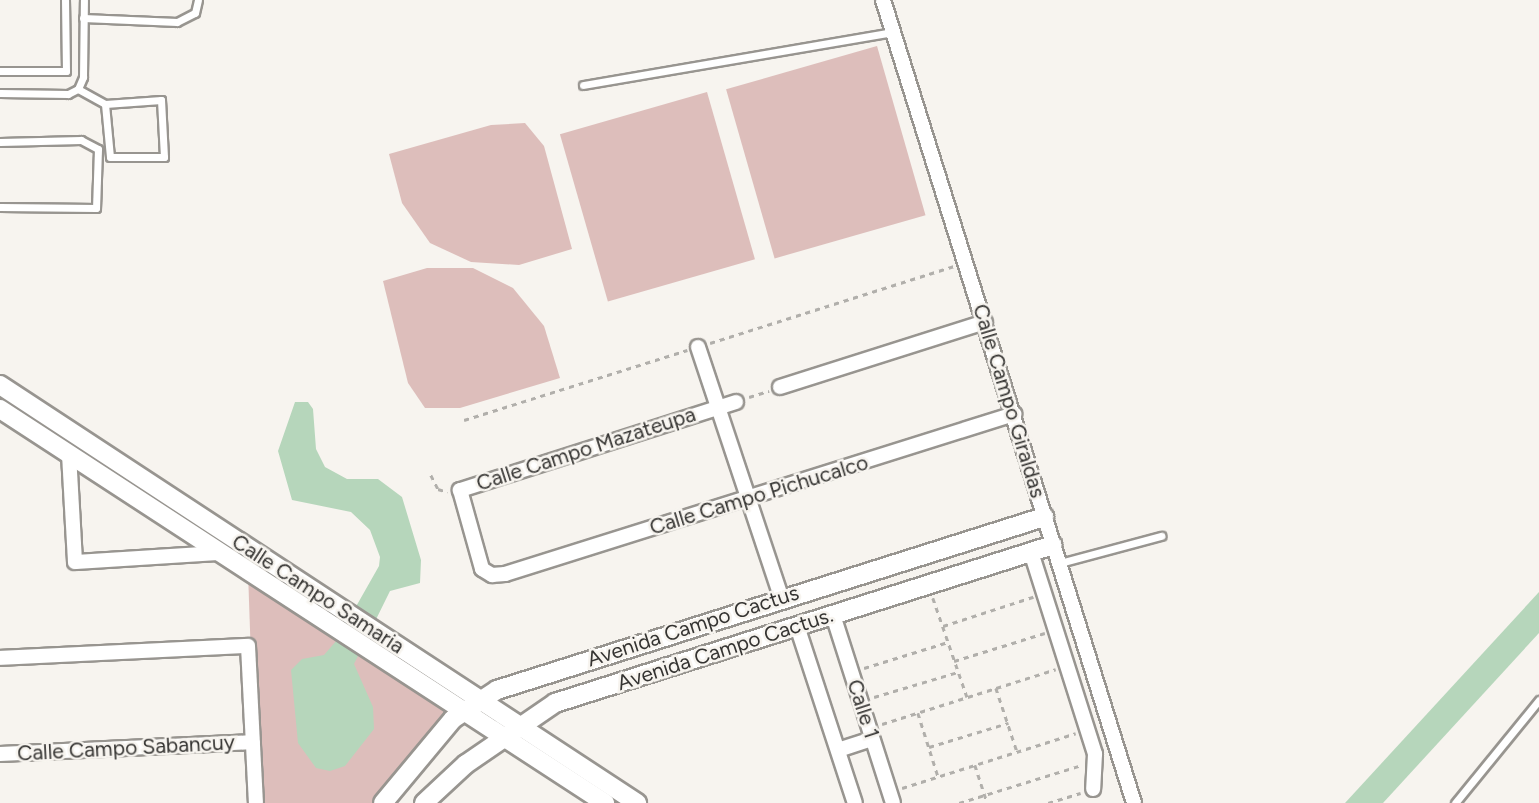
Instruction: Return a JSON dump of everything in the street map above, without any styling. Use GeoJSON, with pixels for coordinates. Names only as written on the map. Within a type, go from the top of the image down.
{"type":"FeatureCollection","features":[{"type":"Feature","properties":{"kind":"street","name":"Calle Campo Giraldas"},"geometry":{"type":"LineString","coordinates":[[883,0],[1134,803]]}},
{"type":"Feature","properties":{"kind":"street"},"geometry":{"type":"LineString","coordinates":[[780,387],[985,322]]}},
{"type":"Feature","properties":{"kind":"street"},"geometry":{"type":"LineString","coordinates":[[698,347],[781,597]]}},
{"type":"Feature","properties":{"kind":"street","name":"Calle Campo Samaria"},"geometry":{"type":"LineString","coordinates":[[0,385],[637,803]]}},
{"type":"Feature","properties":{"kind":"street","name":"Calle Campo Mazateupa"},"geometry":{"type":"LineString","coordinates":[[505,574],[492,575],[482,569],[458,494],[463,488],[736,402]]}},
{"type":"Feature","properties":{"kind":"street","name":"Calle Campo Samaria"},"geometry":{"type":"LineString","coordinates":[[0,409],[606,803]]}},
{"type":"Feature","properties":{"kind":"street","name":"Calle Campo Pichucalco"},"geometry":{"type":"LineString","coordinates":[[505,574],[1014,414]]}},
{"type":"Feature","properties":{"kind":"street"},"geometry":{"type":"LineString","coordinates":[[69,454],[75,562],[219,553]]}},
{"type":"Feature","properties":{"kind":"street","name":"Avenida Campo Cactus"},"geometry":{"type":"LineString","coordinates":[[383,803],[462,711],[508,685],[781,597],[1044,517]]}},
{"type":"Feature","properties":{"kind":"street","name":"Avenida Campo Cactus."},"geometry":{"type":"LineString","coordinates":[[424,803],[457,770],[518,725],[565,699],[1053,545]]}},
{"type":"Feature","properties":{"kind":"street"},"geometry":{"type":"LineString","coordinates":[[1031,552],[1096,761],[1093,789]]}},
{"type":"Feature","properties":{"kind":"street","name":"Calle 1"},"geometry":{"type":"LineString","coordinates":[[833,615],[891,797]]}},
{"type":"Feature","properties":{"kind":"street","name":"Calle 1"},"geometry":{"type":"LineString","coordinates":[[797,626],[855,803]]}},
{"type":"Feature","properties":{"kind":"street"},"geometry":{"type":"LineString","coordinates":[[0,658],[248,646],[256,803]]}},
{"type":"Feature","properties":{"kind":"street"},"geometry":{"type":"LineString","coordinates":[[838,750],[871,734]]}},
{"type":"Feature","properties":{"kind":"street","name":"Calle Campo Sabancuy"},"geometry":{"type":"LineString","coordinates":[[0,754],[253,742]]}},
{"type":"Feature","properties":{"kind":"lane"},"geometry":{"type":"LineString","coordinates":[[0,71],[66,71],[65,0]]}},
{"type":"Feature","properties":{"kind":"lane"},"geometry":{"type":"LineString","coordinates":[[0,93],[68,94],[78,89],[83,77],[84,0]]}},
{"type":"Feature","properties":{"kind":"lane"},"geometry":{"type":"LineString","coordinates":[[83,18],[177,22],[195,13],[198,0]]}},
{"type":"Feature","properties":{"kind":"lane"},"geometry":{"type":"LineString","coordinates":[[583,85],[894,32]]}},
{"type":"Feature","properties":{"kind":"lane"},"geometry":{"type":"LineString","coordinates":[[78,89],[105,104],[161,100],[164,156],[110,157],[105,104]]}},
{"type":"Feature","properties":{"kind":"lane"},"geometry":{"type":"LineString","coordinates":[[0,142],[81,140],[98,149],[96,208],[0,207]]}},
{"type":"Feature","properties":{"kind":"lane"},"geometry":{"type":"LineString","coordinates":[[1059,564],[1160,536]]}},
{"type":"Feature","properties":{"kind":"lane"},"geometry":{"type":"LineString","coordinates":[[1455,803],[1539,700]]}},
{"type":"Feature","properties":{"kind":"path"},"geometry":{"type":"LineString","coordinates":[[464,421],[967,262]]}},
{"type":"Feature","properties":{"kind":"path"},"geometry":{"type":"LineString","coordinates":[[736,402],[780,387]]}},
{"type":"Feature","properties":{"kind":"path"},"geometry":{"type":"LineString","coordinates":[[431,475],[438,489],[458,494]]}},
{"type":"Feature","properties":{"kind":"path"},"geometry":{"type":"LineString","coordinates":[[929,585],[967,697]]}},
{"type":"Feature","properties":{"kind":"path"},"geometry":{"type":"LineString","coordinates":[[943,626],[1044,594]]}},
{"type":"Feature","properties":{"kind":"path"},"geometry":{"type":"LineString","coordinates":[[954,661],[1055,629]]}},
{"type":"Feature","properties":{"kind":"path"},"geometry":{"type":"LineString","coordinates":[[851,672],[948,642]]}},
{"type":"Feature","properties":{"kind":"path"},"geometry":{"type":"LineString","coordinates":[[871,734],[918,713],[1067,666]]}},
{"type":"Feature","properties":{"kind":"path"},"geometry":{"type":"LineString","coordinates":[[860,701],[958,672]]}},
{"type":"Feature","properties":{"kind":"path"},"geometry":{"type":"LineString","coordinates":[[996,688],[1017,751]]}},
{"type":"Feature","properties":{"kind":"path"},"geometry":{"type":"LineString","coordinates":[[918,713],[938,776]]}},
{"type":"Feature","properties":{"kind":"path"},"geometry":{"type":"LineString","coordinates":[[929,747],[1008,723]]}},
{"type":"Feature","properties":{"kind":"path"},"geometry":{"type":"LineString","coordinates":[[891,797],[938,776],[1087,729]]}},
{"type":"Feature","properties":{"kind":"path"},"geometry":{"type":"LineString","coordinates":[[959,803],[1096,761]]}},
{"type":"Feature","properties":{"kind":"path"},"geometry":{"type":"LineString","coordinates":[[975,765],[987,803]]}},
{"type":"Feature","properties":{"kind":"path"},"geometry":{"type":"LineString","coordinates":[[1048,803],[1093,789]]}},
{"type":"Feature","properties":{"kind":"shaded area"},"geometry":{"type":"Polygon","coordinates":[[[877,46],[926,215],[775,258],[726,89],[877,46]]]}},
{"type":"Feature","properties":{"kind":"shaded area"},"geometry":{"type":"Polygon","coordinates":[[[707,92],[755,259],[608,301],[560,134],[707,92]]]}},
{"type":"Feature","properties":{"kind":"shaded area"},"geometry":{"type":"Polygon","coordinates":[[[525,123],[544,146],[572,249],[519,265],[471,262],[430,243],[402,203],[389,154],[491,125],[525,123]]]}},
{"type":"Feature","properties":{"kind":"shaded area"},"geometry":{"type":"Polygon","coordinates":[[[427,268],[473,268],[513,288],[544,326],[560,378],[460,408],[425,408],[408,383],[383,281],[427,268]]]}},
{"type":"Feature","properties":{"kind":"shaded area"},"geometry":{"type":"Polygon","coordinates":[[[295,402],[308,402],[313,409],[316,449],[325,467],[347,479],[378,479],[402,497],[421,560],[420,583],[390,591],[354,664],[373,707],[374,729],[345,766],[330,771],[316,768],[298,743],[291,670],[302,659],[324,655],[337,640],[379,566],[380,557],[370,530],[351,512],[292,500],[278,451],[295,402]]]}},
{"type":"Feature","properties":{"kind":"shaded area"},"geometry":{"type":"Polygon","coordinates":[[[248,572],[462,711],[383,803],[256,803],[248,572]]]}},
{"type":"Feature","properties":{"kind":"shaded area"},"geometry":{"type":"Polygon","coordinates":[[[1539,592],[1539,633],[1383,803],[1345,803],[1539,592]]]}}]}
